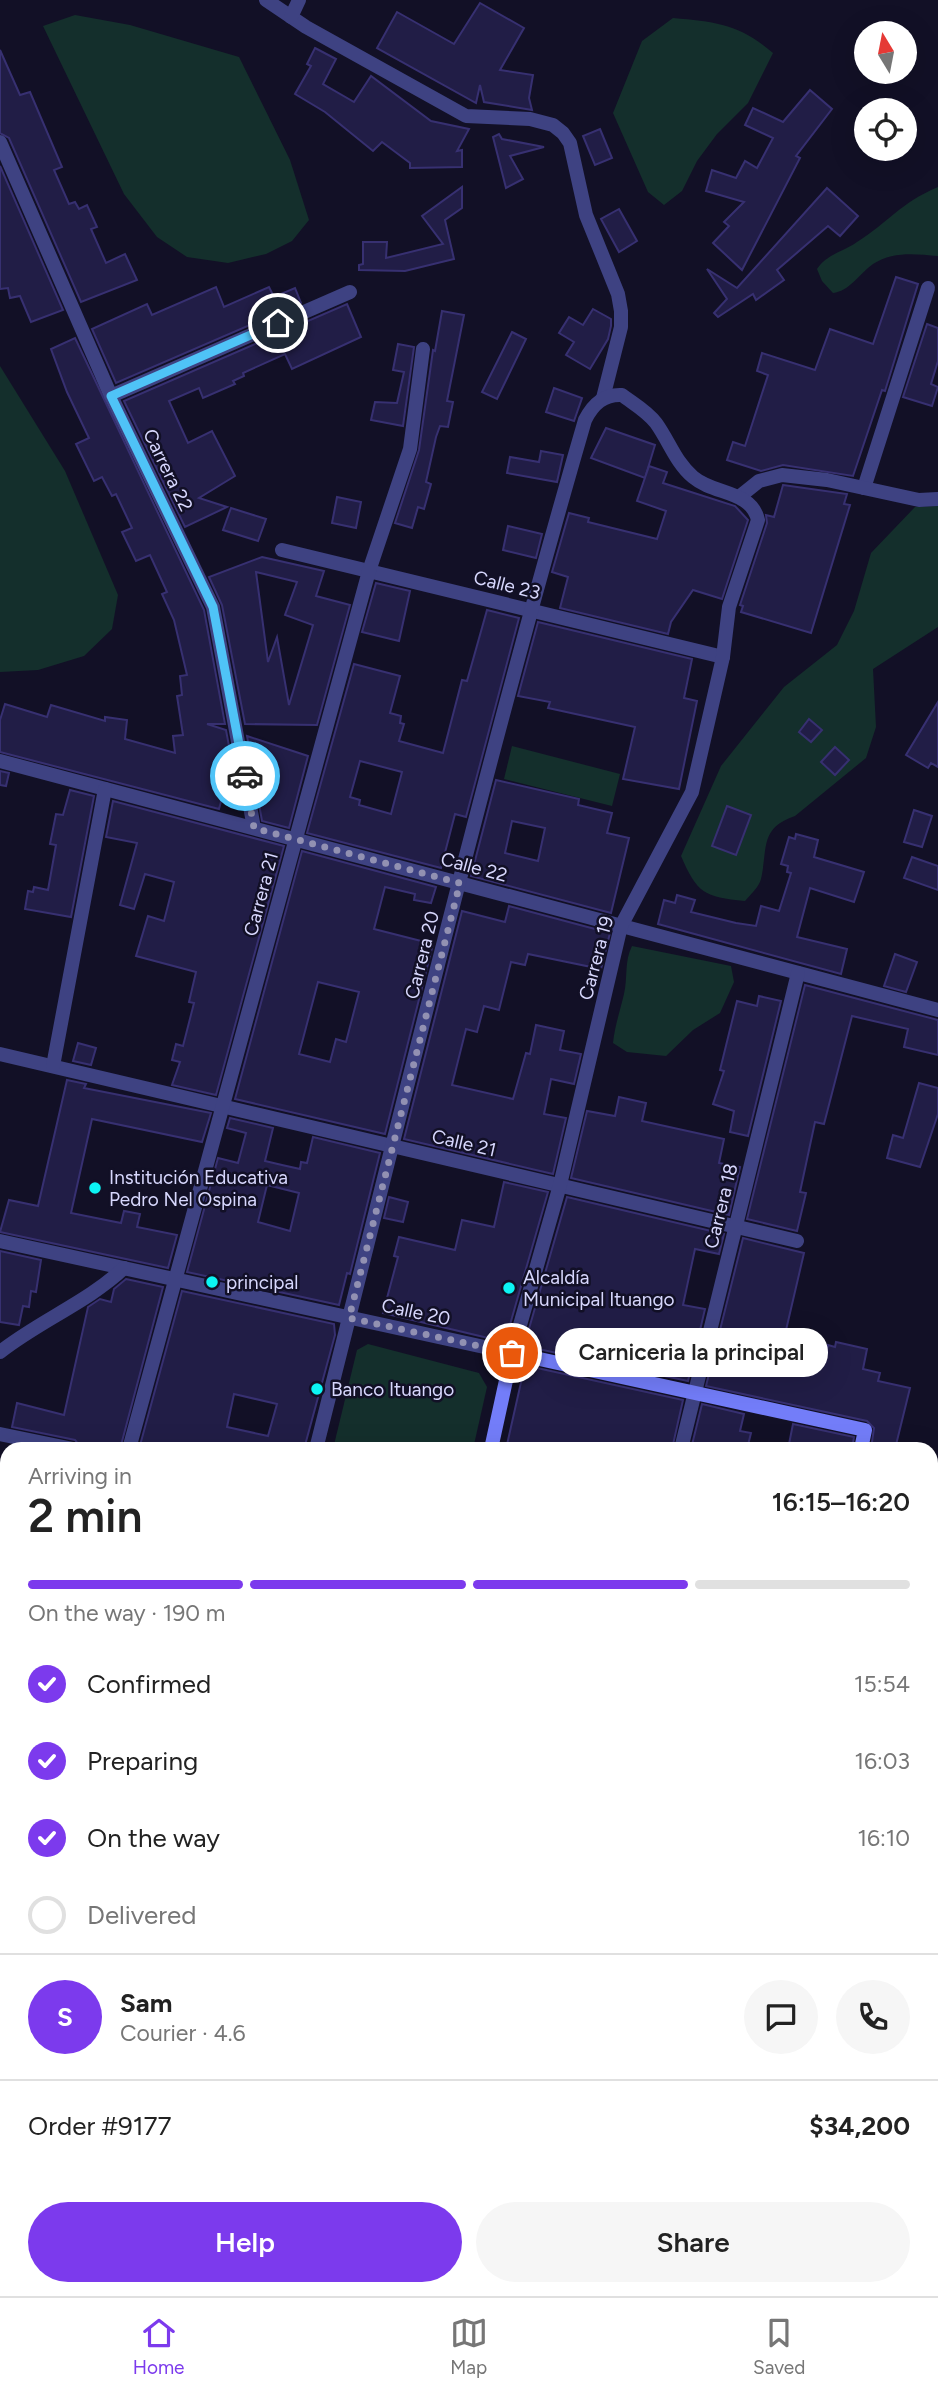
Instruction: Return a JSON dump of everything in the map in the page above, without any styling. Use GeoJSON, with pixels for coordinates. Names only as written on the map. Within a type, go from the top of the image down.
{"type":"FeatureCollection","features":[{"type":"Feature","properties":{"kind":"main road","name":"Calle 20"},"geometry":{"type":"LineString","coordinates":[[512,1353],[865,1430],[862,1442]]}},
{"type":"Feature","properties":{"kind":"main road","name":"Carrera 19"},"geometry":{"type":"LineString","coordinates":[[493,1442],[512,1353]]}},
{"type":"Feature","properties":{"kind":"street"},"geometry":{"type":"LineString","coordinates":[[266,0],[291,17],[466,116],[530,119],[553,125],[563,133],[570,143],[586,215],[618,294],[621,311],[621,327],[603,398],[622,395],[639,407],[655,422],[678,460],[695,479],[738,497],[759,481],[782,475],[827,480],[919,500],[938,499]]}},
{"type":"Feature","properties":{"kind":"street"},"geometry":{"type":"LineString","coordinates":[[291,17],[299,0]]}},
{"type":"Feature","properties":{"kind":"street","name":"Carrera 22"},"geometry":{"type":"LineString","coordinates":[[0,142],[111,396],[213,607],[254,828]]}},
{"type":"Feature","properties":{"kind":"street"},"geometry":{"type":"LineString","coordinates":[[864,488],[928,288]]}},
{"type":"Feature","properties":{"kind":"street"},"geometry":{"type":"LineString","coordinates":[[111,396],[350,292]]}},
{"type":"Feature","properties":{"kind":"street","name":"Carrera 21"},"geometry":{"type":"LineString","coordinates":[[131,1442],[369,571],[410,449],[423,349]]}},
{"type":"Feature","properties":{"kind":"street","name":"Carrera 20"},"geometry":{"type":"LineString","coordinates":[[318,1442],[529,610],[585,419],[591,407],[603,398]]}},
{"type":"Feature","properties":{"kind":"street","name":"Carrera 19"},"geometry":{"type":"LineString","coordinates":[[512,1353],[560,1185],[621,926],[692,792],[723,657],[729,607],[758,520],[755,508],[738,497]]}},
{"type":"Feature","properties":{"kind":"street","name":"Calle 23"},"geometry":{"type":"LineString","coordinates":[[282,550],[723,657]]}},
{"type":"Feature","properties":{"kind":"street","name":"Calle 22"},"geometry":{"type":"LineString","coordinates":[[0,761],[938,1010]]}},
{"type":"Feature","properties":{"kind":"street"},"geometry":{"type":"LineString","coordinates":[[53,1066],[105,789]]}},
{"type":"Feature","properties":{"kind":"street","name":"Carrera 18"},"geometry":{"type":"LineString","coordinates":[[683,1442],[798,973]]}},
{"type":"Feature","properties":{"kind":"street","name":"Calle 21"},"geometry":{"type":"LineString","coordinates":[[0,1054],[797,1241]]}},
{"type":"Feature","properties":{"kind":"street","name":"Calle 20"},"geometry":{"type":"LineString","coordinates":[[0,1241],[512,1353]]}},
{"type":"Feature","properties":{"kind":"street"},"geometry":{"type":"LineString","coordinates":[[0,1352],[24,1334],[107,1284],[124,1268]]}},
{"type":"Feature","properties":{"kind":"street"},"geometry":{"type":"LineString","coordinates":[[0,1434],[39,1442]]}},
{"type":"Feature","properties":{"kind":"green space"},"geometry":{"type":"Polygon","coordinates":[[[75,15],[130,25],[239,57],[290,160],[309,220],[292,241],[266,254],[228,263],[187,257],[157,237],[124,194],[43,26],[75,15]]]}},
{"type":"Feature","properties":{"kind":"green space"},"geometry":{"type":"Polygon","coordinates":[[[673,18],[727,26],[761,43],[773,53],[748,103],[717,134],[697,161],[682,191],[664,205],[648,192],[613,113],[642,41],[673,18]]]}},
{"type":"Feature","properties":{"kind":"green space"},"geometry":{"type":"Polygon","coordinates":[[[938,187],[938,256],[904,254],[888,257],[873,264],[839,292],[833,293],[822,281],[817,269],[826,260],[868,235],[904,206],[938,187]]]}},
{"type":"Feature","properties":{"kind":"green space"},"geometry":{"type":"Polygon","coordinates":[[[0,366],[65,471],[118,595],[112,629],[84,656],[38,670],[0,672],[0,366]]]}},
{"type":"Feature","properties":{"kind":"green space"},"geometry":{"type":"Polygon","coordinates":[[[938,506],[938,627],[873,669],[876,727],[866,758],[795,816],[775,827],[767,841],[760,882],[745,901],[711,895],[704,891],[692,878],[681,856],[721,766],[784,687],[837,645],[854,611],[871,553],[915,507],[938,506]]]}},
{"type":"Feature","properties":{"kind":"green space"},"geometry":{"type":"Polygon","coordinates":[[[512,746],[620,774],[612,806],[504,779],[512,746]]]}},
{"type":"Feature","properties":{"kind":"green space"},"geometry":{"type":"Polygon","coordinates":[[[632,946],[731,966],[734,982],[720,1013],[693,1030],[666,1056],[627,1052],[613,1043],[632,946]]]}},
{"type":"Feature","properties":{"kind":"green space"},"geometry":{"type":"Polygon","coordinates":[[[368,1344],[479,1373],[487,1387],[475,1442],[335,1442],[357,1350],[368,1344]]]}},
{"type":"Feature","properties":{"kind":"building"},"geometry":{"type":"Polygon","coordinates":[[[480,3],[524,28],[500,70],[533,75],[529,98],[532,110],[484,102],[480,85],[476,103],[377,48],[397,12],[454,44],[480,3]]]}},
{"type":"Feature","properties":{"kind":"building"},"geometry":{"type":"Polygon","coordinates":[[[315,48],[336,59],[323,84],[354,102],[371,76],[431,121],[469,129],[457,151],[462,150],[462,167],[410,168],[410,163],[382,142],[373,151],[325,112],[295,94],[311,66],[307,64],[315,48]]]}},
{"type":"Feature","properties":{"kind":"building"},"geometry":{"type":"Polygon","coordinates":[[[0,50],[20,95],[30,92],[62,167],[54,170],[69,204],[75,202],[79,209],[87,205],[97,227],[91,229],[106,263],[125,254],[137,280],[81,302],[9,138],[0,133],[0,50]]]}},
{"type":"Feature","properties":{"kind":"building"},"geometry":{"type":"Polygon","coordinates":[[[810,90],[832,109],[796,156],[800,158],[742,270],[713,243],[729,226],[724,222],[744,202],[706,191],[712,170],[736,178],[745,161],[757,168],[773,138],[745,125],[753,108],[783,122],[810,90]]]}},
{"type":"Feature","properties":{"kind":"building"},"geometry":{"type":"Polygon","coordinates":[[[600,129],[612,158],[595,165],[583,136],[600,129]]]}},
{"type":"Feature","properties":{"kind":"building"},"geometry":{"type":"Polygon","coordinates":[[[499,134],[502,139],[544,147],[510,156],[523,179],[506,188],[493,137],[499,134]]]}},
{"type":"Feature","properties":{"kind":"building"},"geometry":{"type":"Polygon","coordinates":[[[0,166],[63,310],[31,322],[20,296],[10,298],[8,288],[0,289],[0,166]]]}},
{"type":"Feature","properties":{"kind":"building"},"geometry":{"type":"Polygon","coordinates":[[[462,187],[462,208],[445,220],[454,259],[405,271],[359,270],[359,265],[363,264],[363,242],[387,242],[386,258],[443,244],[422,216],[462,187]]]}},
{"type":"Feature","properties":{"kind":"building"},"geometry":{"type":"Polygon","coordinates":[[[827,188],[858,216],[840,236],[828,226],[777,270],[784,280],[756,300],[753,294],[718,317],[714,313],[727,299],[707,269],[737,288],[827,188]]]}},
{"type":"Feature","properties":{"kind":"building"},"geometry":{"type":"Polygon","coordinates":[[[619,209],[637,241],[619,252],[601,219],[619,209]]]}},
{"type":"Feature","properties":{"kind":"building"},"geometry":{"type":"Polygon","coordinates":[[[896,277],[918,284],[885,391],[882,390],[853,476],[783,465],[761,471],[727,460],[733,442],[745,446],[768,375],[757,371],[762,353],[815,370],[830,329],[873,344],[896,277]]]}},
{"type":"Feature","properties":{"kind":"building"},"geometry":{"type":"Polygon","coordinates":[[[216,287],[224,307],[269,287],[274,297],[295,288],[301,303],[116,383],[92,329],[147,304],[152,315],[216,287]]]}},
{"type":"Feature","properties":{"kind":"building"},"geometry":{"type":"Polygon","coordinates":[[[347,304],[361,337],[292,369],[285,354],[243,373],[244,376],[233,381],[235,384],[203,398],[199,388],[169,401],[188,443],[212,431],[235,476],[199,498],[227,507],[185,527],[124,401],[347,304]]]}},
{"type":"Feature","properties":{"kind":"building"},"geometry":{"type":"Polygon","coordinates":[[[593,309],[611,319],[611,326],[608,339],[590,369],[566,355],[574,342],[559,333],[569,317],[583,325],[593,309]]]}},
{"type":"Feature","properties":{"kind":"building"},"geometry":{"type":"Polygon","coordinates":[[[442,311],[464,315],[447,401],[453,402],[448,427],[440,426],[436,437],[426,482],[431,484],[424,509],[418,507],[412,528],[395,523],[419,450],[433,350],[435,351],[442,311]]]}},
{"type":"Feature","properties":{"kind":"building"},"geometry":{"type":"Polygon","coordinates":[[[927,324],[938,328],[938,361],[931,384],[938,387],[932,406],[903,397],[927,324]]]}},
{"type":"Feature","properties":{"kind":"building"},"geometry":{"type":"Polygon","coordinates":[[[512,332],[526,339],[497,399],[482,392],[512,332]]]}},
{"type":"Feature","properties":{"kind":"building"},"geometry":{"type":"Polygon","coordinates":[[[75,338],[204,610],[225,724],[207,724],[226,730],[238,794],[224,790],[219,809],[0,752],[0,720],[5,704],[47,717],[51,705],[105,721],[105,717],[127,720],[125,739],[175,753],[173,736],[183,735],[177,696],[182,695],[180,676],[187,675],[174,620],[162,594],[167,592],[150,555],[136,561],[122,532],[132,528],[116,494],[112,496],[102,477],[94,481],[76,444],[89,438],[67,392],[51,349],[75,338]]]}},
{"type":"Feature","properties":{"kind":"building"},"geometry":{"type":"Polygon","coordinates":[[[398,344],[414,347],[403,426],[371,420],[375,402],[397,403],[404,372],[393,370],[398,344]]]}},
{"type":"Feature","properties":{"kind":"building"},"geometry":{"type":"Polygon","coordinates":[[[554,388],[582,398],[574,421],[546,412],[554,388]]]}},
{"type":"Feature","properties":{"kind":"building"},"geometry":{"type":"Polygon","coordinates":[[[606,428],[655,445],[645,478],[591,458],[606,428]]]}},
{"type":"Feature","properties":{"kind":"building"},"geometry":{"type":"Polygon","coordinates":[[[541,451],[563,455],[557,482],[507,473],[510,457],[539,462],[541,451]]]}},
{"type":"Feature","properties":{"kind":"building"},"geometry":{"type":"Polygon","coordinates":[[[649,466],[667,472],[663,483],[735,506],[748,520],[722,599],[693,590],[671,622],[668,634],[560,608],[568,577],[552,572],[569,513],[589,518],[588,522],[657,539],[666,511],[637,501],[649,466]]]}},
{"type":"Feature","properties":{"kind":"building"},"geometry":{"type":"Polygon","coordinates":[[[783,485],[847,494],[844,504],[850,505],[811,633],[741,612],[743,606],[740,605],[767,523],[766,515],[774,517],[783,485]]]}},
{"type":"Feature","properties":{"kind":"building"},"geometry":{"type":"Polygon","coordinates":[[[337,497],[361,502],[356,528],[332,523],[337,497]]]}},
{"type":"Feature","properties":{"kind":"building"},"geometry":{"type":"Polygon","coordinates":[[[231,508],[266,519],[258,541],[223,530],[231,508]]]}},
{"type":"Feature","properties":{"kind":"building"},"geometry":{"type":"Polygon","coordinates":[[[508,526],[542,534],[536,558],[503,550],[508,526]]]}},
{"type":"Feature","properties":{"kind":"building"},"geometry":{"type":"Polygon","coordinates":[[[262,557],[324,571],[316,596],[350,605],[317,725],[245,724],[222,605],[209,577],[262,557]],[[256,572],[268,662],[277,637],[289,705],[313,625],[285,615],[297,582],[256,572]]]}},
{"type":"Feature","properties":{"kind":"building"},"geometry":{"type":"Polygon","coordinates":[[[376,583],[410,591],[399,641],[362,632],[376,583]]]}},
{"type":"Feature","properties":{"kind":"building"},"geometry":{"type":"Polygon","coordinates":[[[487,610],[519,618],[466,817],[455,814],[441,868],[307,833],[354,664],[400,676],[390,713],[401,716],[400,723],[404,724],[399,741],[443,753],[462,680],[467,681],[487,610]],[[360,761],[350,797],[360,800],[359,805],[391,814],[402,772],[360,761]]]}},
{"type":"Feature","properties":{"kind":"building"},"geometry":{"type":"Polygon","coordinates":[[[538,622],[692,659],[684,698],[697,701],[679,789],[623,779],[635,727],[548,708],[550,702],[518,696],[538,622]]]}},
{"type":"Feature","properties":{"kind":"building"},"geometry":{"type":"Polygon","coordinates":[[[938,702],[938,767],[931,763],[928,768],[906,755],[938,702]]]}},
{"type":"Feature","properties":{"kind":"building"},"geometry":{"type":"Polygon","coordinates":[[[809,719],[822,730],[811,742],[799,732],[809,719]]]}},
{"type":"Feature","properties":{"kind":"building"},"geometry":{"type":"Polygon","coordinates":[[[247,736],[308,756],[289,828],[262,821],[247,736]]]}},
{"type":"Feature","properties":{"kind":"building"},"geometry":{"type":"Polygon","coordinates":[[[835,747],[849,760],[835,775],[821,762],[835,747]]]}},
{"type":"Feature","properties":{"kind":"building"},"geometry":{"type":"Polygon","coordinates":[[[0,771],[9,773],[6,786],[0,785],[0,771]]]}},
{"type":"Feature","properties":{"kind":"building"},"geometry":{"type":"Polygon","coordinates":[[[496,780],[579,799],[578,805],[612,813],[607,833],[629,838],[611,913],[471,876],[496,780]],[[512,821],[505,853],[538,861],[545,828],[512,821]]]}},
{"type":"Feature","properties":{"kind":"building"},"geometry":{"type":"Polygon","coordinates":[[[70,790],[94,796],[71,917],[25,909],[28,891],[33,892],[34,887],[48,890],[56,845],[50,844],[56,814],[63,815],[70,790]]]}},
{"type":"Feature","properties":{"kind":"building"},"geometry":{"type":"Polygon","coordinates":[[[113,801],[284,846],[216,1095],[172,1085],[180,1062],[172,1060],[176,1044],[183,1046],[194,1003],[189,1002],[196,972],[136,956],[148,916],[164,921],[174,882],[145,874],[134,909],[120,905],[137,843],[106,837],[113,801]]]}},
{"type":"Feature","properties":{"kind":"building"},"geometry":{"type":"Polygon","coordinates":[[[727,806],[751,815],[736,855],[712,846],[727,806]]]}},
{"type":"Feature","properties":{"kind":"building"},"geometry":{"type":"Polygon","coordinates":[[[914,810],[932,816],[922,847],[904,842],[914,810]]]}},
{"type":"Feature","properties":{"kind":"building"},"geometry":{"type":"Polygon","coordinates":[[[796,834],[818,840],[814,857],[864,872],[854,902],[810,888],[797,937],[847,949],[841,974],[658,924],[664,900],[675,903],[677,895],[695,900],[691,912],[736,923],[756,926],[761,906],[779,911],[791,873],[787,872],[788,866],[781,864],[789,837],[795,839],[796,834]]]}},
{"type":"Feature","properties":{"kind":"building"},"geometry":{"type":"Polygon","coordinates":[[[302,851],[436,887],[431,903],[414,900],[415,894],[385,887],[374,929],[433,944],[385,1134],[235,1099],[302,851]],[[318,982],[299,1054],[330,1062],[336,1039],[346,1042],[359,992],[318,982]]]}},
{"type":"Feature","properties":{"kind":"building"},"geometry":{"type":"Polygon","coordinates":[[[912,857],[938,866],[938,890],[904,878],[912,857]]]}},
{"type":"Feature","properties":{"kind":"building"},"geometry":{"type":"Polygon","coordinates":[[[509,906],[610,933],[601,969],[528,954],[525,965],[511,962],[499,1010],[484,1006],[477,1032],[466,1029],[452,1085],[513,1099],[526,1053],[530,1054],[536,1025],[564,1031],[560,1050],[581,1054],[574,1084],[551,1079],[544,1114],[566,1118],[553,1174],[404,1139],[462,911],[505,922],[509,906]]]}},
{"type":"Feature","properties":{"kind":"building"},"geometry":{"type":"Polygon","coordinates":[[[895,954],[917,962],[906,992],[884,986],[895,954]]]}},
{"type":"Feature","properties":{"kind":"building"},"geometry":{"type":"Polygon","coordinates":[[[805,985],[938,1020],[938,1055],[904,1047],[908,1029],[852,1016],[824,1124],[815,1122],[800,1192],[806,1193],[797,1231],[747,1219],[805,985]]]}},
{"type":"Feature","properties":{"kind":"building"},"geometry":{"type":"Polygon","coordinates":[[[759,996],[781,1001],[748,1136],[730,1132],[734,1111],[713,1104],[724,1071],[720,1070],[737,1001],[757,1006],[759,996]]]}},
{"type":"Feature","properties":{"kind":"building"},"geometry":{"type":"Polygon","coordinates":[[[78,1043],[96,1048],[91,1065],[73,1061],[78,1043]]]}},
{"type":"Feature","properties":{"kind":"building","name":"Institución Educativa Pedro Nel Ospina"},"geometry":{"type":"Polygon","coordinates":[[[67,1080],[86,1084],[84,1088],[211,1113],[202,1142],[92,1119],[71,1213],[121,1223],[124,1211],[140,1214],[137,1227],[177,1235],[168,1268],[0,1232],[9,1200],[38,1206],[67,1080]]]}},
{"type":"Feature","properties":{"kind":"building"},"geometry":{"type":"Polygon","coordinates":[[[919,1083],[938,1088],[938,1114],[920,1167],[887,1158],[893,1135],[903,1138],[919,1083]]]}},
{"type":"Feature","properties":{"kind":"building"},"geometry":{"type":"Polygon","coordinates":[[[619,1097],[646,1103],[642,1121],[724,1139],[719,1163],[740,1167],[729,1215],[571,1178],[587,1111],[615,1116],[619,1097]]]}},
{"type":"Feature","properties":{"kind":"building"},"geometry":{"type":"Polygon","coordinates":[[[230,1118],[273,1128],[265,1161],[300,1169],[301,1162],[307,1163],[313,1137],[380,1153],[350,1274],[347,1273],[339,1305],[187,1272],[218,1158],[238,1163],[246,1133],[227,1128],[230,1118]],[[267,1185],[258,1222],[290,1231],[299,1193],[267,1185]]]}},
{"type":"Feature","properties":{"kind":"building"},"geometry":{"type":"Polygon","coordinates":[[[504,1182],[548,1192],[505,1342],[383,1313],[398,1257],[394,1256],[399,1237],[455,1250],[462,1220],[494,1227],[504,1182]]]}},
{"type":"Feature","properties":{"kind":"building"},"geometry":{"type":"Polygon","coordinates":[[[389,1197],[408,1202],[403,1222],[384,1218],[389,1197]]]}},
{"type":"Feature","properties":{"kind":"building"},"geometry":{"type":"Polygon","coordinates":[[[567,1197],[724,1234],[719,1254],[695,1249],[683,1305],[705,1309],[688,1381],[524,1346],[567,1197]]]}},
{"type":"Feature","properties":{"kind":"building"},"geometry":{"type":"Polygon","coordinates":[[[743,1238],[804,1253],[783,1343],[826,1353],[828,1345],[835,1347],[836,1342],[867,1349],[863,1369],[880,1373],[878,1381],[910,1388],[897,1442],[872,1442],[874,1428],[867,1421],[706,1386],[743,1238]]]}},
{"type":"Feature","properties":{"kind":"building"},"geometry":{"type":"Polygon","coordinates":[[[0,1251],[41,1260],[36,1292],[31,1291],[29,1307],[23,1306],[19,1325],[0,1322],[0,1251]]]}},
{"type":"Feature","properties":{"kind":"building"},"geometry":{"type":"Polygon","coordinates":[[[126,1279],[163,1287],[122,1442],[77,1442],[12,1427],[17,1403],[64,1415],[88,1307],[100,1299],[111,1302],[114,1289],[126,1279]]]}},
{"type":"Feature","properties":{"kind":"building"},"geometry":{"type":"Polygon","coordinates":[[[182,1291],[334,1324],[335,1335],[306,1442],[141,1442],[182,1291]],[[234,1394],[227,1427],[268,1436],[277,1404],[234,1394]]]}},
{"type":"Feature","properties":{"kind":"building"},"geometry":{"type":"Polygon","coordinates":[[[528,1366],[683,1400],[674,1442],[508,1442],[524,1369],[528,1366]]]}},
{"type":"Feature","properties":{"kind":"building"},"geometry":{"type":"Polygon","coordinates":[[[702,1404],[744,1414],[740,1431],[751,1433],[749,1442],[693,1442],[702,1404]]]}},
{"type":"Feature","properties":{"kind":"building"},"geometry":{"type":"Polygon","coordinates":[[[793,1424],[854,1437],[853,1442],[789,1442],[793,1424]]]}},
{"type":"Feature","properties":{"kind":"way so far"},"geometry":{"type":"LineString","coordinates":[[245,776],[254,828],[460,883],[349,1318],[512,1353]]}},
{"type":"Feature","properties":{"kind":"place","name":"Institución Educativa Pedro Nel Ospina"},"geometry":{"type":"Point","coordinates":[95,1188]}},
{"type":"Feature","properties":{"kind":"place","name":"principal"},"geometry":{"type":"Point","coordinates":[212,1282]}},
{"type":"Feature","properties":{"kind":"place","name":"Alcaldía Municipal Ituango"},"geometry":{"type":"Point","coordinates":[509,1288]}},
{"type":"Feature","properties":{"kind":"place","name":"Carniceria la principal"},"geometry":{"type":"Point","coordinates":[512,1353]}},
{"type":"Feature","properties":{"kind":"place","name":"Banco Ituango"},"geometry":{"type":"Point","coordinates":[317,1389]}},
{"type":"Feature","properties":{"kind":"route"},"geometry":{"type":"LineString","coordinates":[[245,776],[213,607],[111,396],[278,323]]}}]}
